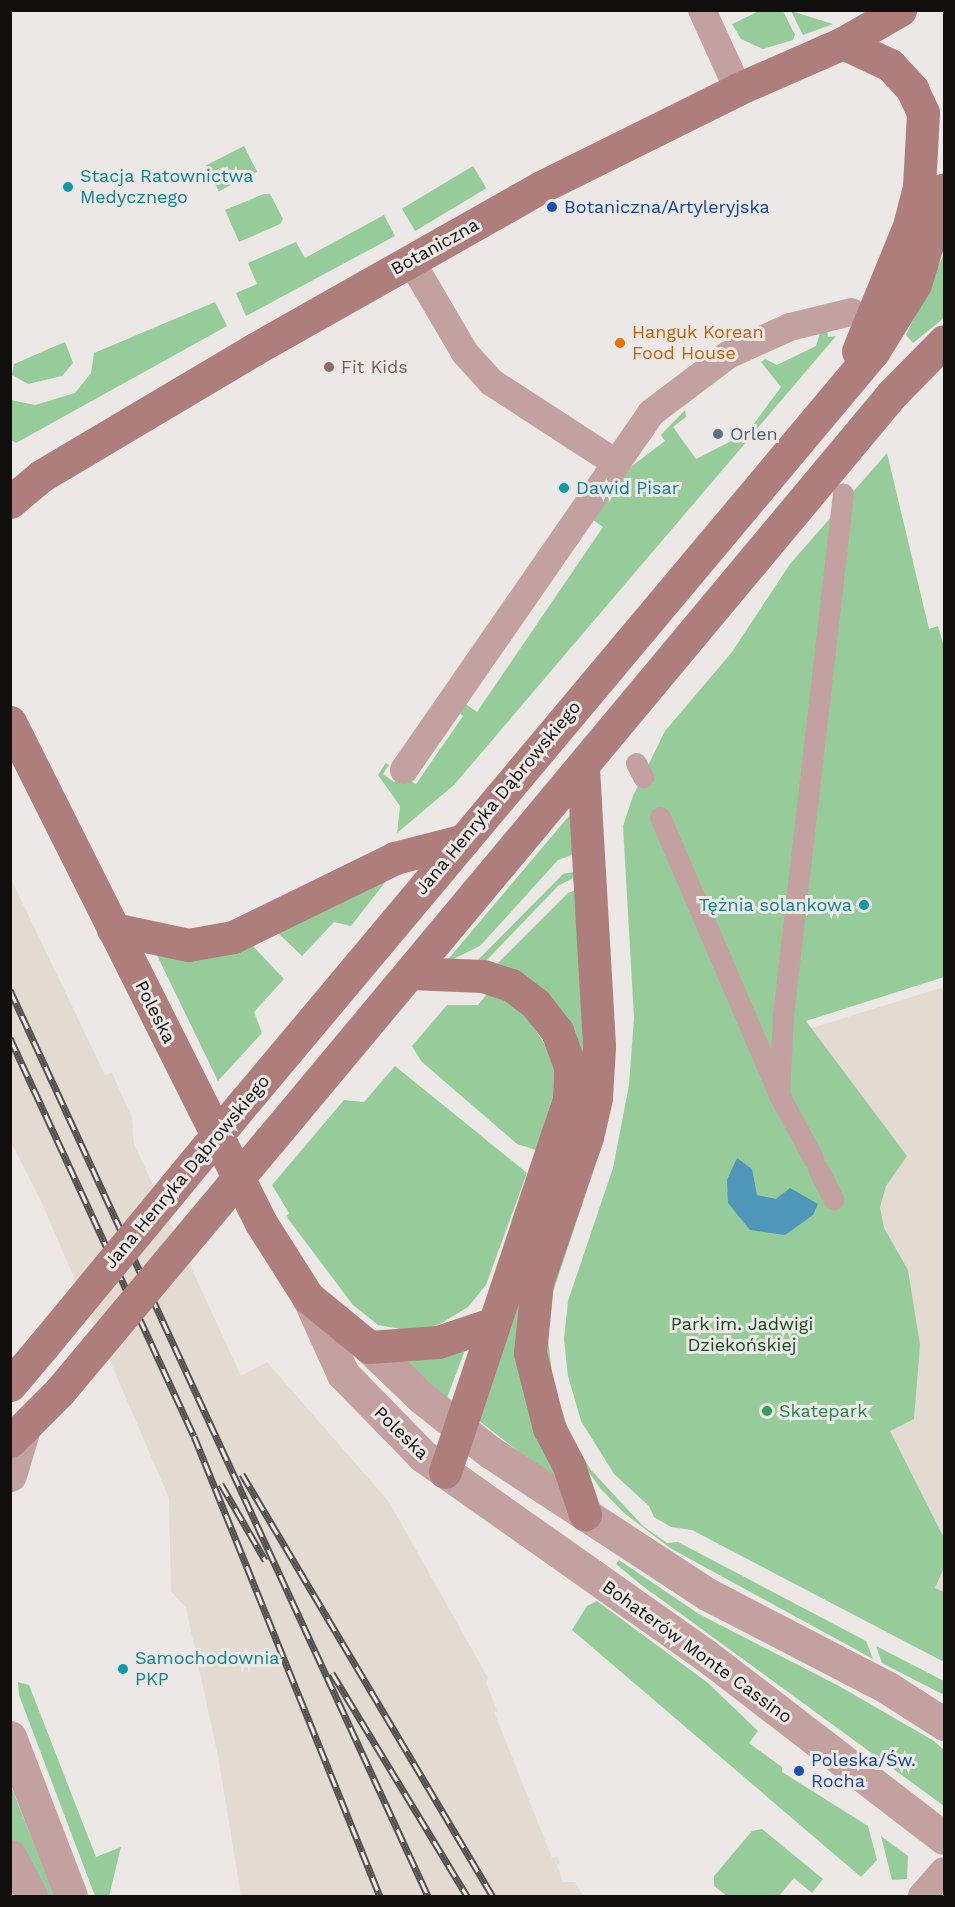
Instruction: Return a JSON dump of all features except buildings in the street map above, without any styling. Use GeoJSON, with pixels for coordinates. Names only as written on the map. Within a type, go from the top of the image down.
{"type":"FeatureCollection","features":[{"type":"Feature","properties":{"kind":"main road","name":"Botaniczna"},"geometry":{"type":"LineString","coordinates":[[10,502],[26,479],[603,154],[738,89],[843,43],[900,10]]}},
{"type":"Feature","properties":{"kind":"main road"},"geometry":{"type":"LineString","coordinates":[[843,43],[895,70],[912,88],[923,113],[919,187],[909,226],[898,261],[863,333],[850,382]]}},
{"type":"Feature","properties":{"kind":"main road","name":"Jana Henryka Dąbrowskiego"},"geometry":{"type":"LineString","coordinates":[[10,1385],[364,959],[850,382],[901,312],[915,284],[945,189]]}},
{"type":"Feature","properties":{"kind":"main road"},"geometry":{"type":"LineString","coordinates":[[17,1434],[60,1391],[584,768],[892,394],[945,341]]}},
{"type":"Feature","properties":{"kind":"main road","name":"Poleska"},"geometry":{"type":"LineString","coordinates":[[10,722],[261,1223],[308,1298],[369,1347]]}},
{"type":"Feature","properties":{"kind":"main road"},"geometry":{"type":"LineString","coordinates":[[584,768],[599,1047],[596,1098],[587,1137],[537,1282],[530,1353],[549,1428],[569,1466],[585,1514]]}},
{"type":"Feature","properties":{"kind":"main road"},"geometry":{"type":"LineString","coordinates":[[113,929],[188,945],[233,937],[395,858],[464,840]]}},
{"type":"Feature","properties":{"kind":"main road"},"geometry":{"type":"LineString","coordinates":[[404,980],[483,976],[511,985],[535,1003],[557,1031],[570,1067],[569,1099],[492,1324],[445,1472]]}},
{"type":"Feature","properties":{"kind":"main road"},"geometry":{"type":"LineString","coordinates":[[369,1347],[438,1342],[492,1324]]}},
{"type":"Feature","properties":{"kind":"street"},"geometry":{"type":"LineString","coordinates":[[702,10],[738,89]]}},
{"type":"Feature","properties":{"kind":"street"},"geometry":{"type":"LineString","coordinates":[[411,261],[465,353],[491,382],[614,462]]}},
{"type":"Feature","properties":{"kind":"street"},"geometry":{"type":"LineString","coordinates":[[404,770],[614,462],[651,413],[728,355],[790,327],[851,312]]}},
{"type":"Feature","properties":{"kind":"street"},"geometry":{"type":"LineString","coordinates":[[779,1095],[784,1004],[843,493]]}},
{"type":"Feature","properties":{"kind":"street"},"geometry":{"type":"LineString","coordinates":[[660,817],[779,1095],[832,1199]]}},
{"type":"Feature","properties":{"kind":"street","name":"Poleska"},"geometry":{"type":"LineString","coordinates":[[308,1298],[343,1374],[423,1456],[445,1472]]}},
{"type":"Feature","properties":{"kind":"street","name":"Poleska"},"geometry":{"type":"LineString","coordinates":[[369,1347],[458,1428]]}},
{"type":"Feature","properties":{"kind":"street"},"geometry":{"type":"LineString","coordinates":[[458,1428],[707,1594],[888,1688],[945,1724]]}},
{"type":"Feature","properties":{"kind":"street"},"geometry":{"type":"LineString","coordinates":[[10,1475],[17,1434]]}},
{"type":"Feature","properties":{"kind":"street","name":"Bohaterów Monte Cassino"},"geometry":{"type":"LineString","coordinates":[[445,1472],[704,1654],[945,1838]]}},
{"type":"Feature","properties":{"kind":"street"},"geometry":{"type":"LineString","coordinates":[[10,1737],[71,1896]]}},
{"type":"Feature","properties":{"kind":"street"},"geometry":{"type":"LineString","coordinates":[[10,1856],[32,1896]]}},
{"type":"Feature","properties":{"kind":"street"},"geometry":{"type":"LineString","coordinates":[[922,1896],[945,1871]]}},
{"type":"Feature","properties":{"kind":"shaded area"},"geometry":{"type":"Polygon","coordinates":[[[10,877],[105,1075],[112,1073],[132,1118],[134,1144],[241,1376],[267,1362],[389,1502],[488,1678],[486,1682],[497,1711],[494,1712],[552,1858],[557,1856],[560,1863],[557,1865],[563,1882],[575,1882],[583,1896],[241,1896],[218,1756],[186,1608],[171,1591],[169,1498],[41,1201],[11,1142],[10,877]]]}},
{"type":"Feature","properties":{"kind":"shaded area"},"geometry":{"type":"Polygon","coordinates":[[[944,987],[944,1605],[934,1597],[767,1042],[944,987]]]}},
{"type":"Feature","properties":{"kind":"green space"},"geometry":{"type":"Polygon","coordinates":[[[759,11],[783,11],[795,35],[793,40],[763,49],[741,39],[732,24],[759,11]]]}},
{"type":"Feature","properties":{"kind":"green space"},"geometry":{"type":"Polygon","coordinates":[[[791,11],[833,24],[803,35],[791,11]]]}},
{"type":"Feature","properties":{"kind":"green space"},"geometry":{"type":"Polygon","coordinates":[[[244,146],[257,172],[219,191],[206,166],[244,146]]]}},
{"type":"Feature","properties":{"kind":"green space"},"geometry":{"type":"Polygon","coordinates":[[[473,166],[486,188],[415,231],[402,209],[473,166]]]}},
{"type":"Feature","properties":{"kind":"green space"},"geometry":{"type":"Polygon","coordinates":[[[264,194],[270,194],[283,219],[280,224],[239,242],[225,210],[264,194]]]}},
{"type":"Feature","properties":{"kind":"green space"},"geometry":{"type":"Polygon","coordinates":[[[384,215],[395,236],[246,316],[236,293],[257,284],[248,263],[296,242],[305,258],[384,215]]]}},
{"type":"Feature","properties":{"kind":"green space"},"geometry":{"type":"Polygon","coordinates":[[[944,254],[944,318],[913,343],[906,335],[944,254]]]}},
{"type":"Feature","properties":{"kind":"green space"},"geometry":{"type":"Polygon","coordinates":[[[215,302],[227,326],[16,443],[11,440],[11,400],[35,405],[75,393],[91,373],[94,353],[215,302]]]}},
{"type":"Feature","properties":{"kind":"green space"},"geometry":{"type":"Polygon","coordinates":[[[827,330],[828,337],[836,336],[756,430],[753,425],[781,387],[761,362],[765,359],[777,365],[816,346],[820,333],[827,330]]]}},
{"type":"Feature","properties":{"kind":"green space"},"geometry":{"type":"Polygon","coordinates":[[[65,342],[73,363],[62,376],[28,384],[12,375],[14,364],[65,342]]]}},
{"type":"Feature","properties":{"kind":"green space"},"geometry":{"type":"Polygon","coordinates":[[[685,410],[686,417],[673,427],[696,459],[751,431],[753,434],[454,785],[397,833],[400,806],[378,775],[386,763],[389,765],[383,774],[394,782],[401,775],[416,784],[463,716],[457,711],[464,703],[477,712],[603,527],[589,517],[616,478],[665,441],[661,435],[685,410]]]}},
{"type":"Feature","properties":{"kind":"green space","name":"Park im. Jadwigi Dziekońskiej"},"geometry":{"type":"Polygon","coordinates":[[[887,453],[929,629],[938,626],[944,647],[944,977],[806,1021],[907,1156],[886,1186],[880,1207],[884,1228],[908,1270],[920,1345],[914,1419],[890,1431],[944,1538],[944,1568],[935,1588],[944,1592],[944,1662],[692,1530],[671,1527],[654,1517],[649,1506],[614,1474],[581,1421],[568,1376],[564,1339],[568,1301],[613,1168],[629,1085],[634,1018],[623,826],[633,796],[665,731],[732,652],[790,564],[887,453]]]}},
{"type":"Feature","properties":{"kind":"green space"},"geometry":{"type":"Polygon","coordinates":[[[574,810],[572,855],[558,860],[480,946],[445,963],[574,810]]]}},
{"type":"Feature","properties":{"kind":"green space"},"geometry":{"type":"Polygon","coordinates":[[[573,872],[573,878],[558,886],[482,965],[474,964],[563,874],[573,872]]]}},
{"type":"Feature","properties":{"kind":"green space"},"geometry":{"type":"Polygon","coordinates":[[[390,876],[351,926],[334,922],[302,956],[276,931],[390,876]]]}},
{"type":"Feature","properties":{"kind":"green space"},"geometry":{"type":"Polygon","coordinates":[[[576,890],[584,1068],[494,967],[568,893],[576,890]]]}},
{"type":"Feature","properties":{"kind":"green space"},"geometry":{"type":"Polygon","coordinates":[[[251,944],[284,979],[254,1012],[262,1033],[218,1081],[154,949],[251,944]]]}},
{"type":"Feature","properties":{"kind":"green space"},"geometry":{"type":"Polygon","coordinates":[[[487,994],[507,1001],[526,1017],[544,1043],[554,1069],[553,1096],[536,1150],[517,1144],[421,1061],[412,1046],[447,1005],[478,1005],[487,994]]]}},
{"type":"Feature","properties":{"kind":"green space"},"geometry":{"type":"Polygon","coordinates":[[[395,1066],[527,1173],[486,1285],[468,1307],[440,1324],[417,1332],[378,1325],[353,1305],[286,1216],[289,1213],[272,1185],[344,1100],[364,1102],[395,1066]]]}},
{"type":"Feature","properties":{"kind":"green space"},"geometry":{"type":"Polygon","coordinates":[[[583,1192],[585,1196],[553,1292],[548,1339],[553,1382],[571,1438],[591,1470],[643,1526],[667,1543],[678,1542],[866,1641],[873,1659],[670,1548],[624,1513],[600,1488],[567,1441],[544,1362],[549,1291],[583,1192]]]}},
{"type":"Feature","properties":{"kind":"green space"},"geometry":{"type":"Polygon","coordinates":[[[523,1283],[521,1381],[538,1441],[562,1485],[478,1420],[523,1283]]]}},
{"type":"Feature","properties":{"kind":"green space"},"geometry":{"type":"Polygon","coordinates":[[[468,1342],[447,1398],[402,1358],[468,1342]]]}},
{"type":"Feature","properties":{"kind":"green space"},"geometry":{"type":"Polygon","coordinates":[[[619,1560],[699,1614],[839,1686],[934,1741],[944,1750],[944,1806],[640,1584],[616,1564],[619,1560]]]}},
{"type":"Feature","properties":{"kind":"green space"},"geometry":{"type":"Polygon","coordinates":[[[597,1601],[708,1683],[758,1731],[749,1743],[782,1767],[782,1772],[868,1826],[877,1860],[861,1877],[572,1630],[587,1606],[597,1601]]]}},
{"type":"Feature","properties":{"kind":"green space"},"geometry":{"type":"Polygon","coordinates":[[[876,1646],[944,1681],[944,1695],[882,1663],[876,1646]]]}},
{"type":"Feature","properties":{"kind":"green space"},"geometry":{"type":"Polygon","coordinates":[[[18,1682],[29,1685],[96,1857],[121,1847],[109,1896],[96,1896],[93,1891],[19,1695],[18,1682]]]}},
{"type":"Feature","properties":{"kind":"green space"},"geometry":{"type":"Polygon","coordinates":[[[10,1783],[54,1896],[40,1896],[11,1839],[10,1783]]]}},
{"type":"Feature","properties":{"kind":"green space"},"geometry":{"type":"Polygon","coordinates":[[[762,1829],[823,1879],[812,1893],[794,1878],[779,1896],[727,1896],[714,1886],[714,1876],[752,1831],[762,1829]]]}},
{"type":"Feature","properties":{"kind":"green space"},"geometry":{"type":"Polygon","coordinates":[[[881,1836],[908,1856],[907,1879],[892,1880],[881,1836]]]}},
{"type":"Feature","properties":{"kind":"water"},"geometry":{"type":"Polygon","coordinates":[[[737,1158],[752,1169],[757,1195],[776,1199],[790,1188],[818,1204],[813,1215],[785,1235],[750,1230],[728,1203],[727,1180],[737,1158]]]}},
{"type":"Feature","properties":{"kind":"railway"},"geometry":{"type":"LineString","coordinates":[[10,990],[428,1896]]}},
{"type":"Feature","properties":{"kind":"railway"},"geometry":{"type":"LineString","coordinates":[[10,1038],[194,1436],[380,1896]]}},
{"type":"Feature","properties":{"kind":"railway"},"geometry":{"type":"LineString","coordinates":[[242,1474],[493,1896]]}},
{"type":"Feature","properties":{"kind":"railway"},"geometry":{"type":"LineString","coordinates":[[221,1484],[265,1560]]}},
{"type":"Feature","properties":{"kind":"railway"},"geometry":{"type":"LineString","coordinates":[[332,1673],[467,1896]]}},
{"type":"Feature","properties":{"kind":"place","name":"Stacja Ratownictwa Medycznego"},"geometry":{"type":"Point","coordinates":[68,187]}},
{"type":"Feature","properties":{"kind":"place","name":"Botaniczna/Artyleryjska"},"geometry":{"type":"Point","coordinates":[552,207]}},
{"type":"Feature","properties":{"kind":"place","name":"Hanguk Korean Food House"},"geometry":{"type":"Point","coordinates":[620,343]}},
{"type":"Feature","properties":{"kind":"place","name":"Fit Kids"},"geometry":{"type":"Point","coordinates":[329,367]}},
{"type":"Feature","properties":{"kind":"place","name":"Orlen"},"geometry":{"type":"Point","coordinates":[718,434]}},
{"type":"Feature","properties":{"kind":"place","name":"Dawid Pisar"},"geometry":{"type":"Point","coordinates":[564,488]}},
{"type":"Feature","properties":{"kind":"place","name":"Tężnia solankowa"},"geometry":{"type":"Point","coordinates":[864,905]}},
{"type":"Feature","properties":{"kind":"place","name":"Skatepark"},"geometry":{"type":"Point","coordinates":[767,1411]}},
{"type":"Feature","properties":{"kind":"place","name":"Samochodownia PKP"},"geometry":{"type":"Point","coordinates":[123,1669]}},
{"type":"Feature","properties":{"kind":"place","name":"Poleska/Św. Rocha"},"geometry":{"type":"Point","coordinates":[799,1771]}}]}
